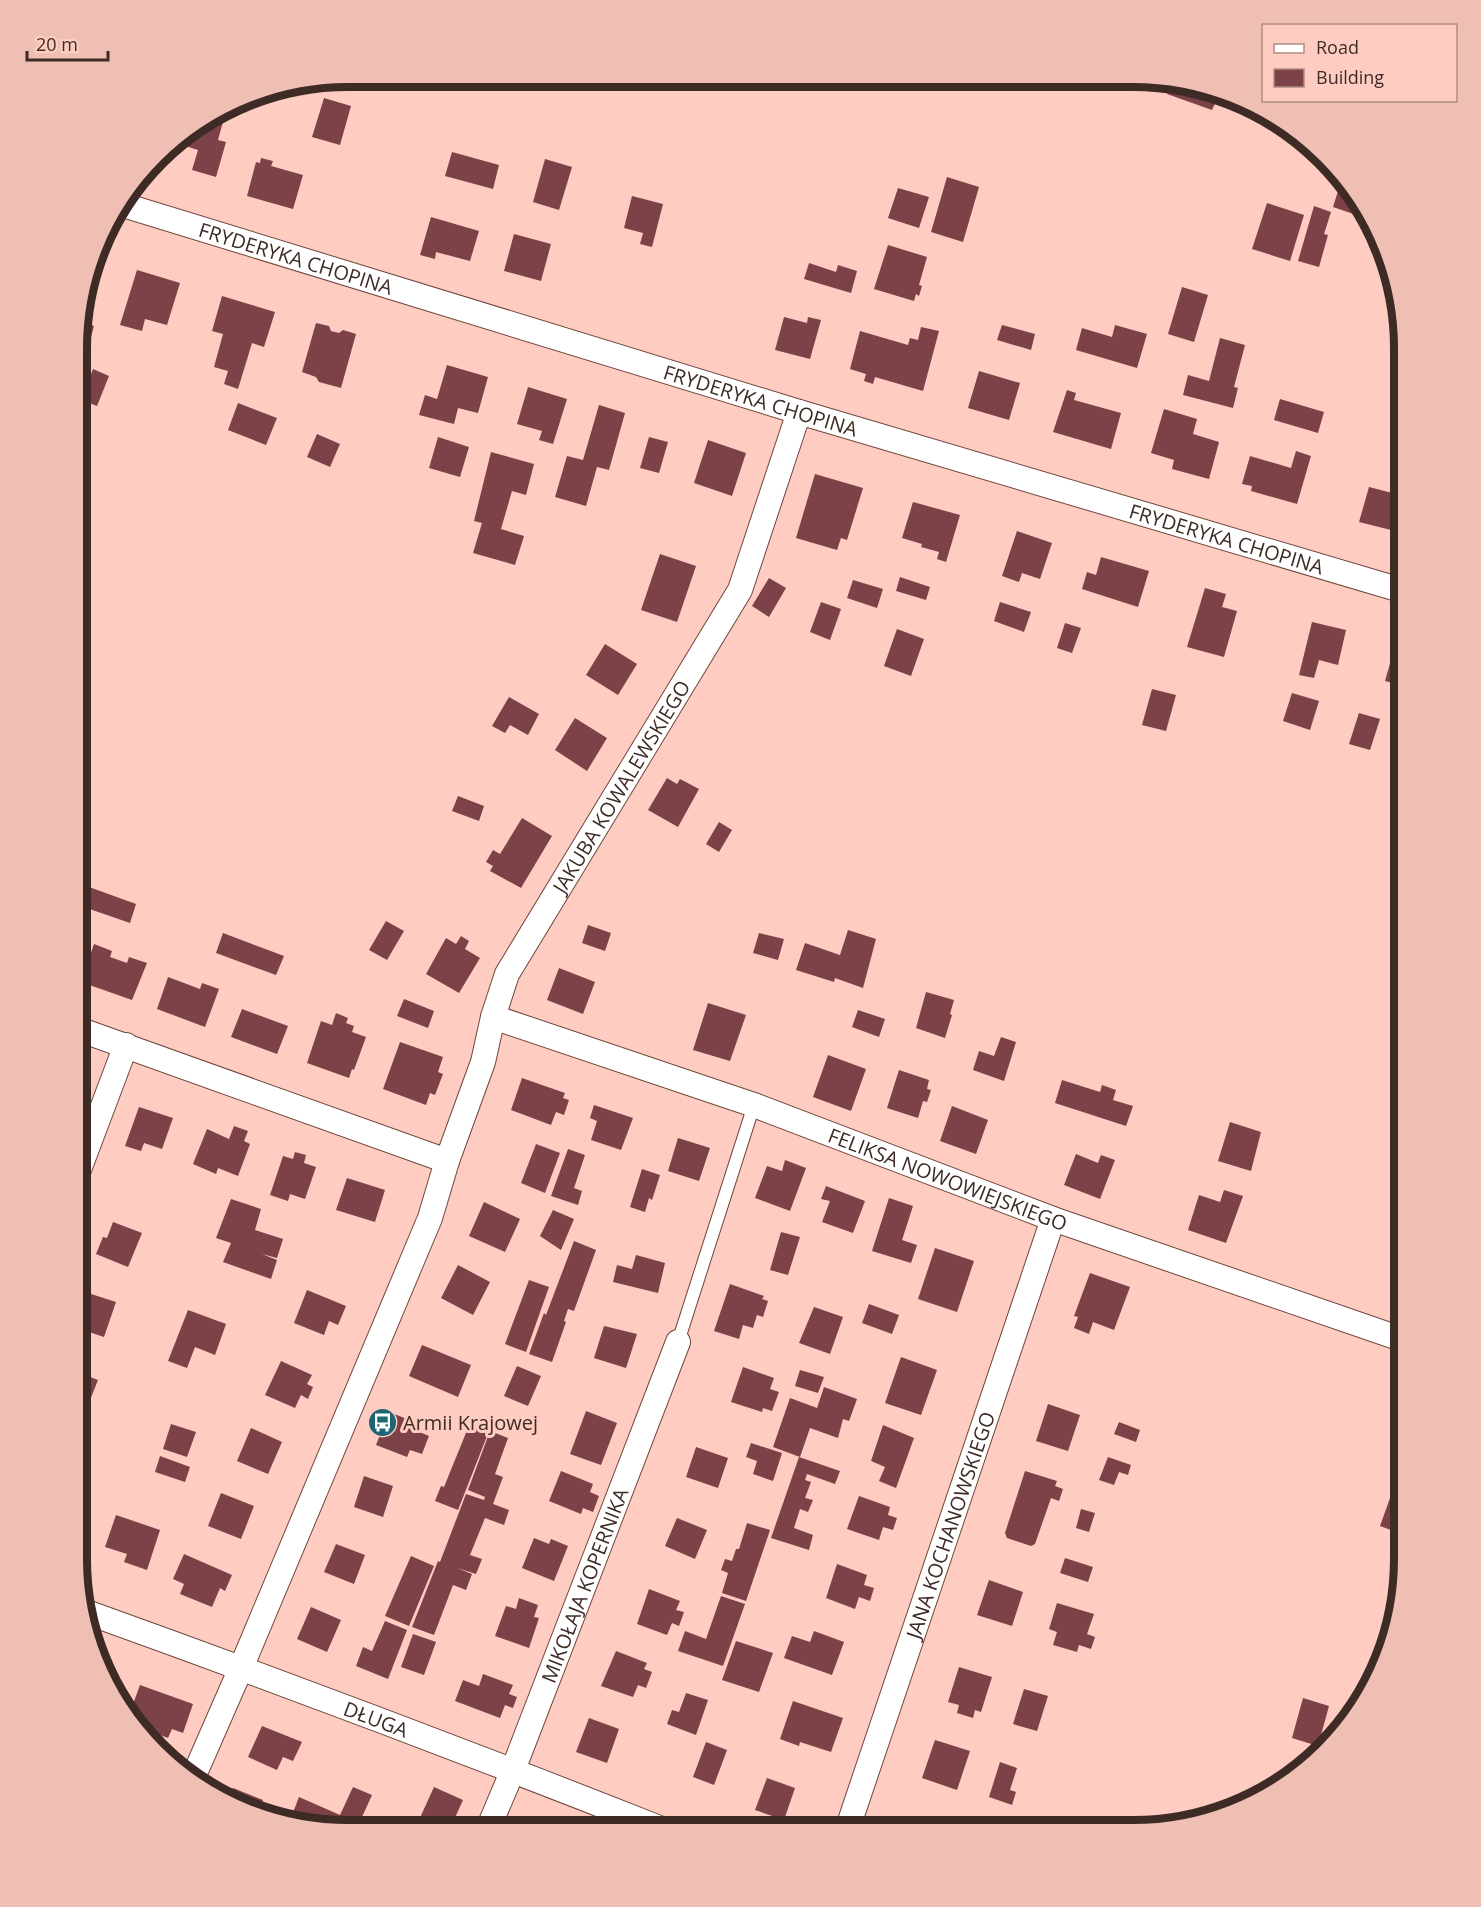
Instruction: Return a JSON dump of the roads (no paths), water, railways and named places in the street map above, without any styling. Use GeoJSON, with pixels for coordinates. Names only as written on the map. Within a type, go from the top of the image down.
{"type":"FeatureCollection","features":[{"type":"Feature","properties":{"kind":"street","name":"FRYDERYKA CHOPINA"},"geometry":{"type":"LineString","coordinates":[[129,207],[799,412],[1394,588]]}},
{"type":"Feature","properties":{"kind":"street","name":"JAKUBA KOWALEWSKIEGO"},"geometry":{"type":"LineString","coordinates":[[447,1161],[483,1062],[493,1017],[507,975],[740,590],[799,412]]}},
{"type":"Feature","properties":{"kind":"street","name":"FELIKSA NOWOWIEJSKIEGO"},"geometry":{"type":"LineString","coordinates":[[493,1017],[754,1105],[1053,1219],[1394,1337]]}},
{"type":"Feature","properties":{"kind":"street"},"geometry":{"type":"LineString","coordinates":[[87,1032],[447,1161],[430,1218],[196,1771]]}},
{"type":"Feature","properties":{"kind":"street"},"geometry":{"type":"LineString","coordinates":[[87,1148],[126,1045]]}},
{"type":"Feature","properties":{"kind":"street","name":"JANA KOCHANOWSKIEGO"},"geometry":{"type":"LineString","coordinates":[[850,1820],[1053,1219]]}},
{"type":"Feature","properties":{"kind":"street","name":"MIKOŁAJA KOPERNIKA"},"geometry":{"type":"LineString","coordinates":[[492,1820],[678,1342]]}},
{"type":"Feature","properties":{"kind":"street","name":"DŁUGA"},"geometry":{"type":"LineString","coordinates":[[93,1614],[513,1770],[639,1820]]}},
{"type":"Feature","properties":{"kind":"lane"},"geometry":{"type":"LineString","coordinates":[[678,1342],[754,1105]]}},
{"type":"Feature","properties":{"kind":"place","name":"Armii Krajowej"},"geometry":{"type":"Point","coordinates":[382,1422]}}]}
